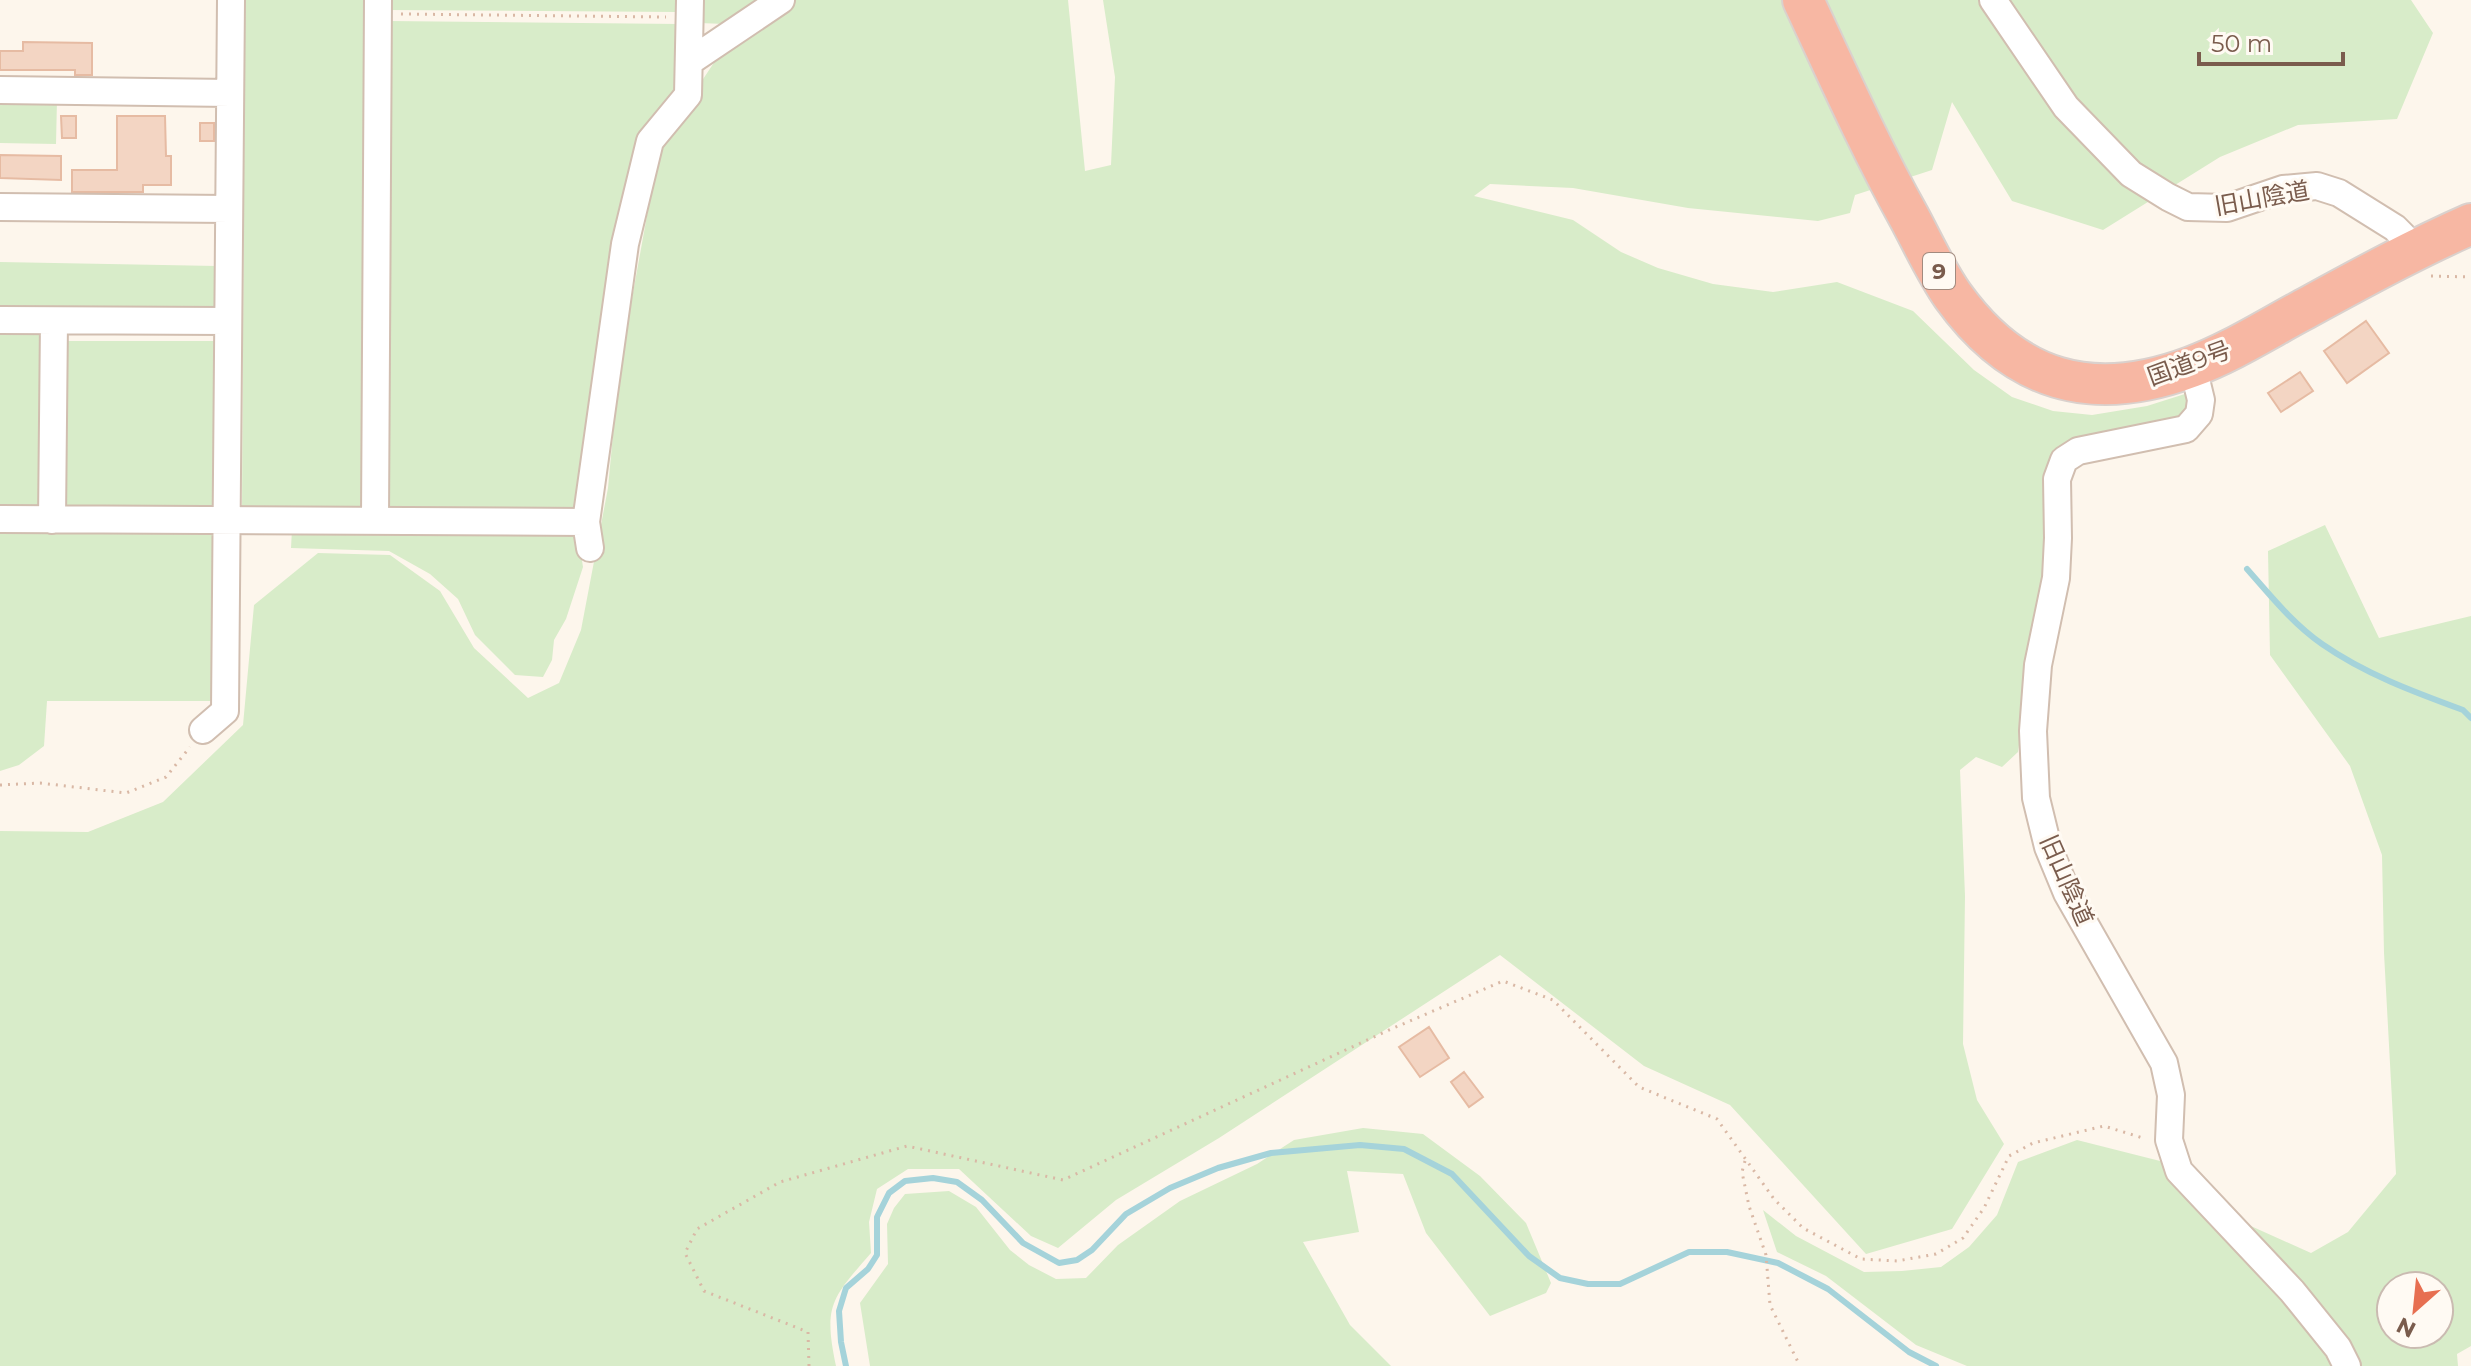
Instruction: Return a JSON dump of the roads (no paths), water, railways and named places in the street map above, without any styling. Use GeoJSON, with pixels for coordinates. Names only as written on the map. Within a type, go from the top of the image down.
{"type":"FeatureCollection","features":[{"type":"Feature","properties":{"kind":"highway","name":"国道9号"},"geometry":{"type":"LineString","coordinates":[[1803,0],[1886,176],[1951,294],[1982,333],[2013,358],[2043,374],[2077,383],[2113,385],[2151,380],[2193,367],[2410,251],[2471,224]]}},
{"type":"Feature","properties":{"kind":"street"},"geometry":{"type":"LineString","coordinates":[[203,730],[225,711],[231,0]]}},
{"type":"Feature","properties":{"kind":"street"},"geometry":{"type":"LineString","coordinates":[[689,62],[781,0]]}},
{"type":"Feature","properties":{"kind":"street","name":"旧山陰道"},"geometry":{"type":"LineString","coordinates":[[1993,0],[2066,107],[2131,174],[2188,207],[2227,208],[2283,189],[2317,186],[2339,193],[2395,228],[2410,251]]}},
{"type":"Feature","properties":{"kind":"street"},"geometry":{"type":"LineString","coordinates":[[375,521],[378,7]]}},
{"type":"Feature","properties":{"kind":"street"},"geometry":{"type":"LineString","coordinates":[[590,548],[586,522],[625,244],[650,141],[688,95],[690,8]]}},
{"type":"Feature","properties":{"kind":"street"},"geometry":{"type":"LineString","coordinates":[[0,90],[230,93]]}},
{"type":"Feature","properties":{"kind":"street"},"geometry":{"type":"LineString","coordinates":[[0,207],[229,209]]}},
{"type":"Feature","properties":{"kind":"street"},"geometry":{"type":"LineString","coordinates":[[0,320],[228,321]]}},
{"type":"Feature","properties":{"kind":"street"},"geometry":{"type":"LineString","coordinates":[[52,520],[54,321]]}},
{"type":"Feature","properties":{"kind":"street","name":"旧山陰道"},"geometry":{"type":"LineString","coordinates":[[2193,367],[2201,400],[2199,414],[2186,429],[2078,451],[2064,460],[2057,479],[2056,578],[2038,665],[2033,731],[2036,798],[2048,847],[2067,893],[2164,1063],[2171,1095],[2169,1140],[2179,1171],[2292,1291],[2338,1348],[2347,1366]]}},
{"type":"Feature","properties":{"kind":"street"},"geometry":{"type":"LineString","coordinates":[[0,519],[586,522]]}},
{"type":"Feature","properties":{"kind":"waterway"},"geometry":{"type":"LineString","coordinates":[[2247,569],[2311,636],[2338,655],[2408,689],[2463,710],[2471,718]]}},
{"type":"Feature","properties":{"kind":"waterway"},"geometry":{"type":"LineString","coordinates":[[846,1366],[839,1311],[846,1288],[868,1269],[877,1255],[877,1217],[889,1193],[905,1181],[933,1178],[957,1182],[982,1200],[1023,1243],[1059,1263],[1077,1260],[1092,1250],[1126,1214],[1170,1188],[1218,1168],[1271,1153],[1360,1145],[1404,1149],[1452,1174],[1529,1256],[1560,1278],[1588,1284],[1620,1284],[1689,1252],[1727,1252],[1778,1263],[1828,1289],[1909,1352],[1936,1366]]}}]}
